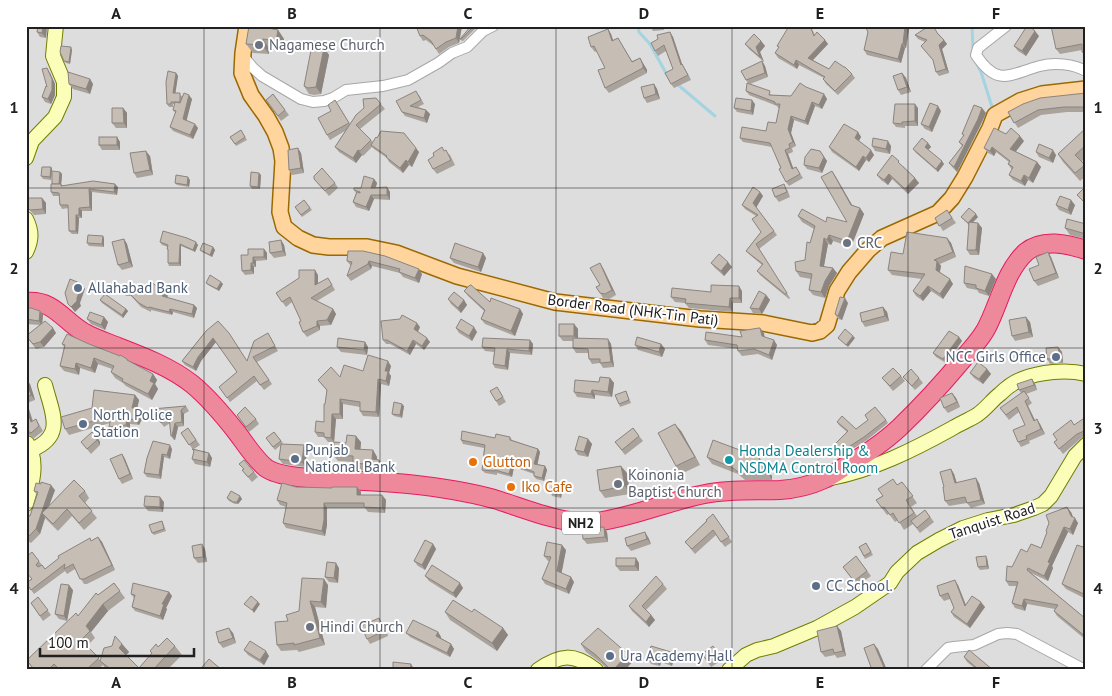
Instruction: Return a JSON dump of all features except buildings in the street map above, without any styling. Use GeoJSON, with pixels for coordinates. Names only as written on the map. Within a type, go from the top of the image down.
{"type":"FeatureCollection","features":[{"type":"Feature","properties":{"kind":"highway","name":"NH2"},"geometry":{"type":"LineString","coordinates":[[26,302],[31,301],[45,304],[62,315],[83,333],[150,360],[188,381],[204,394],[267,469],[278,474],[317,479],[404,484],[462,491],[579,523],[622,517],[690,497],[718,491],[782,490],[823,480],[863,456],[898,429],[943,382],[986,329],[1007,280],[1016,264],[1027,252],[1036,246],[1058,243],[1086,250]]}},
{"type":"Feature","properties":{"kind":"main road","name":"Border Road (NHK-Tin Pati)"},"geometry":{"type":"LineString","coordinates":[[247,26],[242,73],[251,96],[266,116],[281,148],[283,162],[280,212],[284,226],[298,238],[313,245],[367,247],[396,253],[456,276],[555,302],[700,319],[763,323],[812,333],[820,331],[827,325],[837,291],[849,272],[868,250],[882,238],[938,212],[952,198],[990,128],[994,115],[1020,101],[1042,94],[1086,89]]}},
{"type":"Feature","properties":{"kind":"street"},"geometry":{"type":"LineString","coordinates":[[26,158],[32,141],[55,117],[64,97],[64,82],[53,56],[56,26]]}},
{"type":"Feature","properties":{"kind":"street"},"geometry":{"type":"LineString","coordinates":[[243,56],[262,76],[301,100],[324,101],[346,90],[383,86],[408,80],[467,46],[483,31],[493,26]]}},
{"type":"Feature","properties":{"kind":"street"},"geometry":{"type":"LineString","coordinates":[[1006,26],[978,48],[976,55],[987,69],[998,75],[1005,76],[1014,75],[1042,65],[1070,65],[1086,71]]}},
{"type":"Feature","properties":{"kind":"street"},"geometry":{"type":"LineString","coordinates":[[26,219],[30,226],[31,236],[26,252]]}},
{"type":"Feature","properties":{"kind":"street"},"geometry":{"type":"LineString","coordinates":[[823,480],[852,474],[893,458],[935,438],[978,414],[999,394],[1012,384],[1023,379],[1046,373],[1086,374]]}},
{"type":"Feature","properties":{"kind":"street"},"geometry":{"type":"LineString","coordinates":[[26,504],[33,476],[34,461],[29,446],[39,447],[47,442],[54,428],[54,419],[45,385]]}},
{"type":"Feature","properties":{"kind":"street","name":"Tanquist Road"},"geometry":{"type":"LineString","coordinates":[[729,670],[746,655],[774,646],[817,628],[855,608],[890,583],[897,572],[917,553],[939,540],[963,528],[988,520],[1014,515],[1043,504],[1051,496],[1086,445]]}},
{"type":"Feature","properties":{"kind":"street"},"geometry":{"type":"LineString","coordinates":[[926,670],[948,648],[974,645],[990,637],[1008,633],[1017,634],[1085,670]]}},
{"type":"Feature","properties":{"kind":"street"},"geometry":{"type":"LineString","coordinates":[[538,670],[550,661],[562,657],[581,660],[596,670]]}},
{"type":"Feature","properties":{"kind":"shaded area"},"geometry":{"type":"Polygon","coordinates":[[[26,26],[1086,26],[1086,670],[26,670],[26,26]]]}},
{"type":"Feature","properties":{"kind":"waterway"},"geometry":{"type":"LineString","coordinates":[[638,26],[639,32],[650,44],[667,75]]}},
{"type":"Feature","properties":{"kind":"waterway"},"geometry":{"type":"LineString","coordinates":[[972,26],[973,48]]}},
{"type":"Feature","properties":{"kind":"waterway"},"geometry":{"type":"LineString","coordinates":[[977,64],[993,110]]}},
{"type":"Feature","properties":{"kind":"waterway"},"geometry":{"type":"LineString","coordinates":[[677,84],[715,116]]}},
{"type":"Feature","properties":{"kind":"place","name":"Nagamese Church"},"geometry":{"type":"Point","coordinates":[259,45]}},
{"type":"Feature","properties":{"kind":"place","name":"CRC"},"geometry":{"type":"Point","coordinates":[847,243]}},
{"type":"Feature","properties":{"kind":"place","name":"Allahabad Bank"},"geometry":{"type":"Point","coordinates":[78,288]}},
{"type":"Feature","properties":{"kind":"place","name":"NCC Girls Office"},"geometry":{"type":"Point","coordinates":[1056,357]}},
{"type":"Feature","properties":{"kind":"place","name":"North Police Station"},"geometry":{"type":"Point","coordinates":[83,424]}},
{"type":"Feature","properties":{"kind":"place","name":"Punjab National Bank"},"geometry":{"type":"Point","coordinates":[295,459]}},
{"type":"Feature","properties":{"kind":"place","name":"Honda Dealership & NSDMA Control Room"},"geometry":{"type":"Point","coordinates":[729,460]}},
{"type":"Feature","properties":{"kind":"place","name":"Glutton"},"geometry":{"type":"Point","coordinates":[473,462]}},
{"type":"Feature","properties":{"kind":"place","name":"Koinonia Baptist Church"},"geometry":{"type":"Point","coordinates":[618,484]}},
{"type":"Feature","properties":{"kind":"place","name":"Iko Cafe"},"geometry":{"type":"Point","coordinates":[511,487]}},
{"type":"Feature","properties":{"kind":"place","name":"CC School."},"geometry":{"type":"Point","coordinates":[816,586]}},
{"type":"Feature","properties":{"kind":"place","name":"Hindi Church"},"geometry":{"type":"Point","coordinates":[310,627]}},
{"type":"Feature","properties":{"kind":"place","name":"Ura Academy Hall"},"geometry":{"type":"Point","coordinates":[610,656]}}]}
